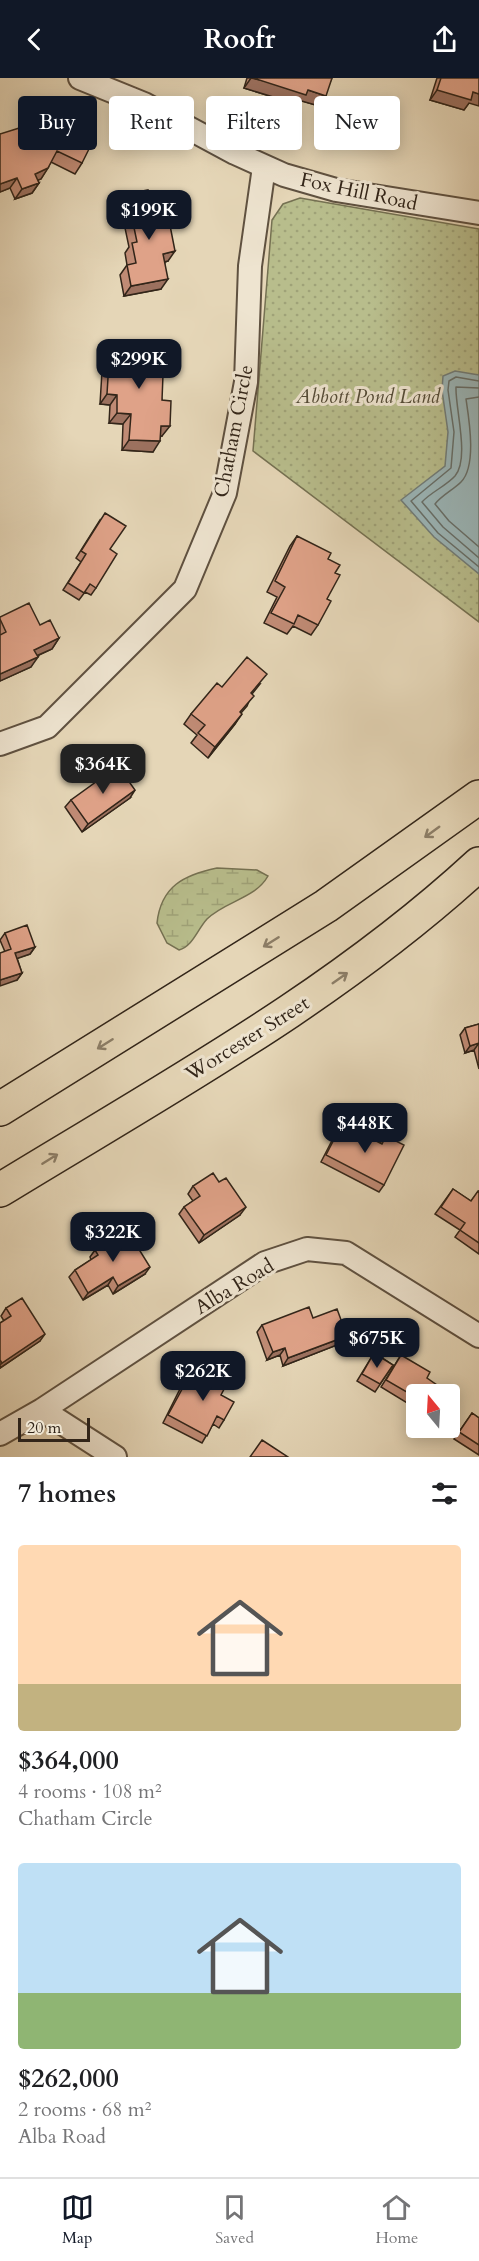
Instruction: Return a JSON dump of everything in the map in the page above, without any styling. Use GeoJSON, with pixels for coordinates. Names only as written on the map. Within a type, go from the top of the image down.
{"type":"FeatureCollection","features":[{"type":"Feature","properties":{"kind":"highway"},"geometry":{"type":"LineString","coordinates":[[0,1109],[326,906],[479,797]]}},
{"type":"Feature","properties":{"kind":"highway","name":"Worcester Street"},"geometry":{"type":"LineString","coordinates":[[0,1190],[319,993],[390,942],[479,864]]}},
{"type":"Feature","properties":{"kind":"street","name":"Fox Hill Road"},"geometry":{"type":"LineString","coordinates":[[80,78],[144,104],[264,167],[336,190],[479,213]]}},
{"type":"Feature","properties":{"kind":"street","name":"Chatham Circle"},"geometry":{"type":"LineString","coordinates":[[0,744],[47,727],[184,589],[225,493],[238,426],[246,382],[250,266],[264,167]]}},
{"type":"Feature","properties":{"kind":"street","name":"Alba Road"},"geometry":{"type":"LineString","coordinates":[[0,1434],[42,1410],[265,1263],[307,1249],[346,1253],[479,1336]]}},
{"type":"Feature","properties":{"kind":"street"},"geometry":{"type":"LineString","coordinates":[[42,1410],[115,1457]]}},
{"type":"Feature","properties":{"kind":"green space","name":"Abbott Pond Land"},"geometry":{"type":"Polygon","coordinates":[[[300,198],[479,229],[479,622],[253,451],[272,220],[283,204],[300,198]]]}},
{"type":"Feature","properties":{"kind":"green space"},"geometry":{"type":"Polygon","coordinates":[[[217,868],[257,870],[268,876],[256,890],[214,913],[188,945],[179,950],[167,943],[157,923],[163,900],[176,884],[194,874],[217,868]]]}},
{"type":"Feature","properties":{"kind":"water"},"geometry":{"type":"Polygon","coordinates":[[[455,371],[479,375],[479,574],[434,537],[401,500],[445,466],[448,432],[442,390],[443,376],[455,371]]]}},
{"type":"Feature","properties":{"kind":"building"},"geometry":{"type":"Polygon","coordinates":[[[253,78],[332,78],[326,96],[308,90],[306,95],[253,78]]]}},
{"type":"Feature","properties":{"kind":"building"},"geometry":{"type":"Polygon","coordinates":[[[441,78],[479,78],[479,94],[473,92],[471,100],[437,90],[441,78]]]}},
{"type":"Feature","properties":{"kind":"building"},"geometry":{"type":"Polygon","coordinates":[[[18,128],[18,150],[88,150],[82,163],[57,151],[48,168],[35,174],[39,183],[22,189],[17,178],[0,184],[0,134],[18,128]]]}},
{"type":"Feature","properties":{"kind":"building"},"geometry":{"type":"Polygon","coordinates":[[[148,190],[152,213],[167,210],[175,251],[163,254],[168,279],[131,286],[127,265],[136,263],[132,243],[137,242],[127,194],[148,190]]]}},
{"type":"Feature","properties":{"kind":"building"},"geometry":{"type":"Polygon","coordinates":[[[110,345],[157,347],[156,375],[163,375],[162,400],[171,401],[170,426],[161,426],[160,441],[129,440],[131,414],[117,413],[117,395],[107,394],[110,345]]]}},
{"type":"Feature","properties":{"kind":"building"},"geometry":{"type":"Polygon","coordinates":[[[105,513],[126,526],[110,549],[117,554],[96,588],[90,584],[84,593],[68,583],[86,554],[81,551],[105,513]]]}},
{"type":"Feature","properties":{"kind":"building"},"geometry":{"type":"Polygon","coordinates":[[[297,536],[331,553],[328,559],[340,565],[335,573],[340,575],[327,599],[331,601],[318,625],[298,615],[294,624],[271,613],[285,587],[275,581],[297,536]]]}},
{"type":"Feature","properties":{"kind":"building"},"geometry":{"type":"Polygon","coordinates":[[[29,603],[40,625],[50,620],[59,638],[34,650],[38,657],[0,674],[0,635],[6,632],[0,617],[29,603]]]}},
{"type":"Feature","properties":{"kind":"building"},"geometry":{"type":"Polygon","coordinates":[[[247,657],[267,674],[251,693],[254,696],[240,712],[242,714],[215,747],[198,733],[205,725],[191,714],[217,683],[222,687],[247,657]]]}},
{"type":"Feature","properties":{"kind":"building"},"geometry":{"type":"Polygon","coordinates":[[[118,766],[135,790],[88,824],[71,800],[118,766]]]}},
{"type":"Feature","properties":{"kind":"building"},"geometry":{"type":"Polygon","coordinates":[[[27,925],[35,947],[15,953],[22,973],[0,980],[0,953],[11,949],[5,933],[27,925]]]}},
{"type":"Feature","properties":{"kind":"building"},"geometry":{"type":"Polygon","coordinates":[[[479,1024],[479,1043],[470,1046],[465,1028],[479,1024]]]}},
{"type":"Feature","properties":{"kind":"building"},"geometry":{"type":"Polygon","coordinates":[[[342,1124],[382,1144],[386,1136],[404,1145],[384,1185],[326,1155],[342,1124]]]}},
{"type":"Feature","properties":{"kind":"building"},"geometry":{"type":"Polygon","coordinates":[[[213,1173],[219,1182],[226,1178],[246,1207],[204,1235],[184,1207],[200,1196],[193,1186],[213,1173]]]}},
{"type":"Feature","properties":{"kind":"building"},"geometry":{"type":"Polygon","coordinates":[[[453,1189],[471,1201],[479,1191],[479,1243],[460,1230],[465,1223],[441,1207],[453,1189]]]}},
{"type":"Feature","properties":{"kind":"building"},"geometry":{"type":"Polygon","coordinates":[[[127,1230],[150,1267],[118,1286],[113,1277],[88,1293],[75,1270],[98,1255],[95,1250],[127,1230]]]}},
{"type":"Feature","properties":{"kind":"building"},"geometry":{"type":"Polygon","coordinates":[[[22,1298],[45,1334],[2,1363],[0,1360],[0,1323],[11,1316],[6,1308],[22,1298]]]}},
{"type":"Feature","properties":{"kind":"building"},"geometry":{"type":"Polygon","coordinates":[[[309,1307],[313,1318],[337,1309],[347,1336],[288,1358],[285,1348],[273,1352],[262,1325],[309,1307]]]}},
{"type":"Feature","properties":{"kind":"building"},"geometry":{"type":"Polygon","coordinates":[[[374,1353],[393,1365],[380,1384],[362,1374],[374,1353]]]}},
{"type":"Feature","properties":{"kind":"building"},"geometry":{"type":"Polygon","coordinates":[[[401,1355],[430,1372],[427,1378],[436,1384],[406,1384],[406,1392],[386,1380],[401,1355]]]}},
{"type":"Feature","properties":{"kind":"building"},"geometry":{"type":"Polygon","coordinates":[[[205,1365],[230,1378],[221,1395],[234,1402],[224,1420],[217,1416],[207,1436],[168,1415],[186,1382],[193,1386],[205,1365]]]}},
{"type":"Feature","properties":{"kind":"building"},"geometry":{"type":"Polygon","coordinates":[[[472,1413],[479,1418],[479,1445],[460,1433],[472,1413]]]}},
{"type":"Feature","properties":{"kind":"building"},"geometry":{"type":"Polygon","coordinates":[[[262,1440],[288,1457],[250,1457],[262,1440]]]}}]}
